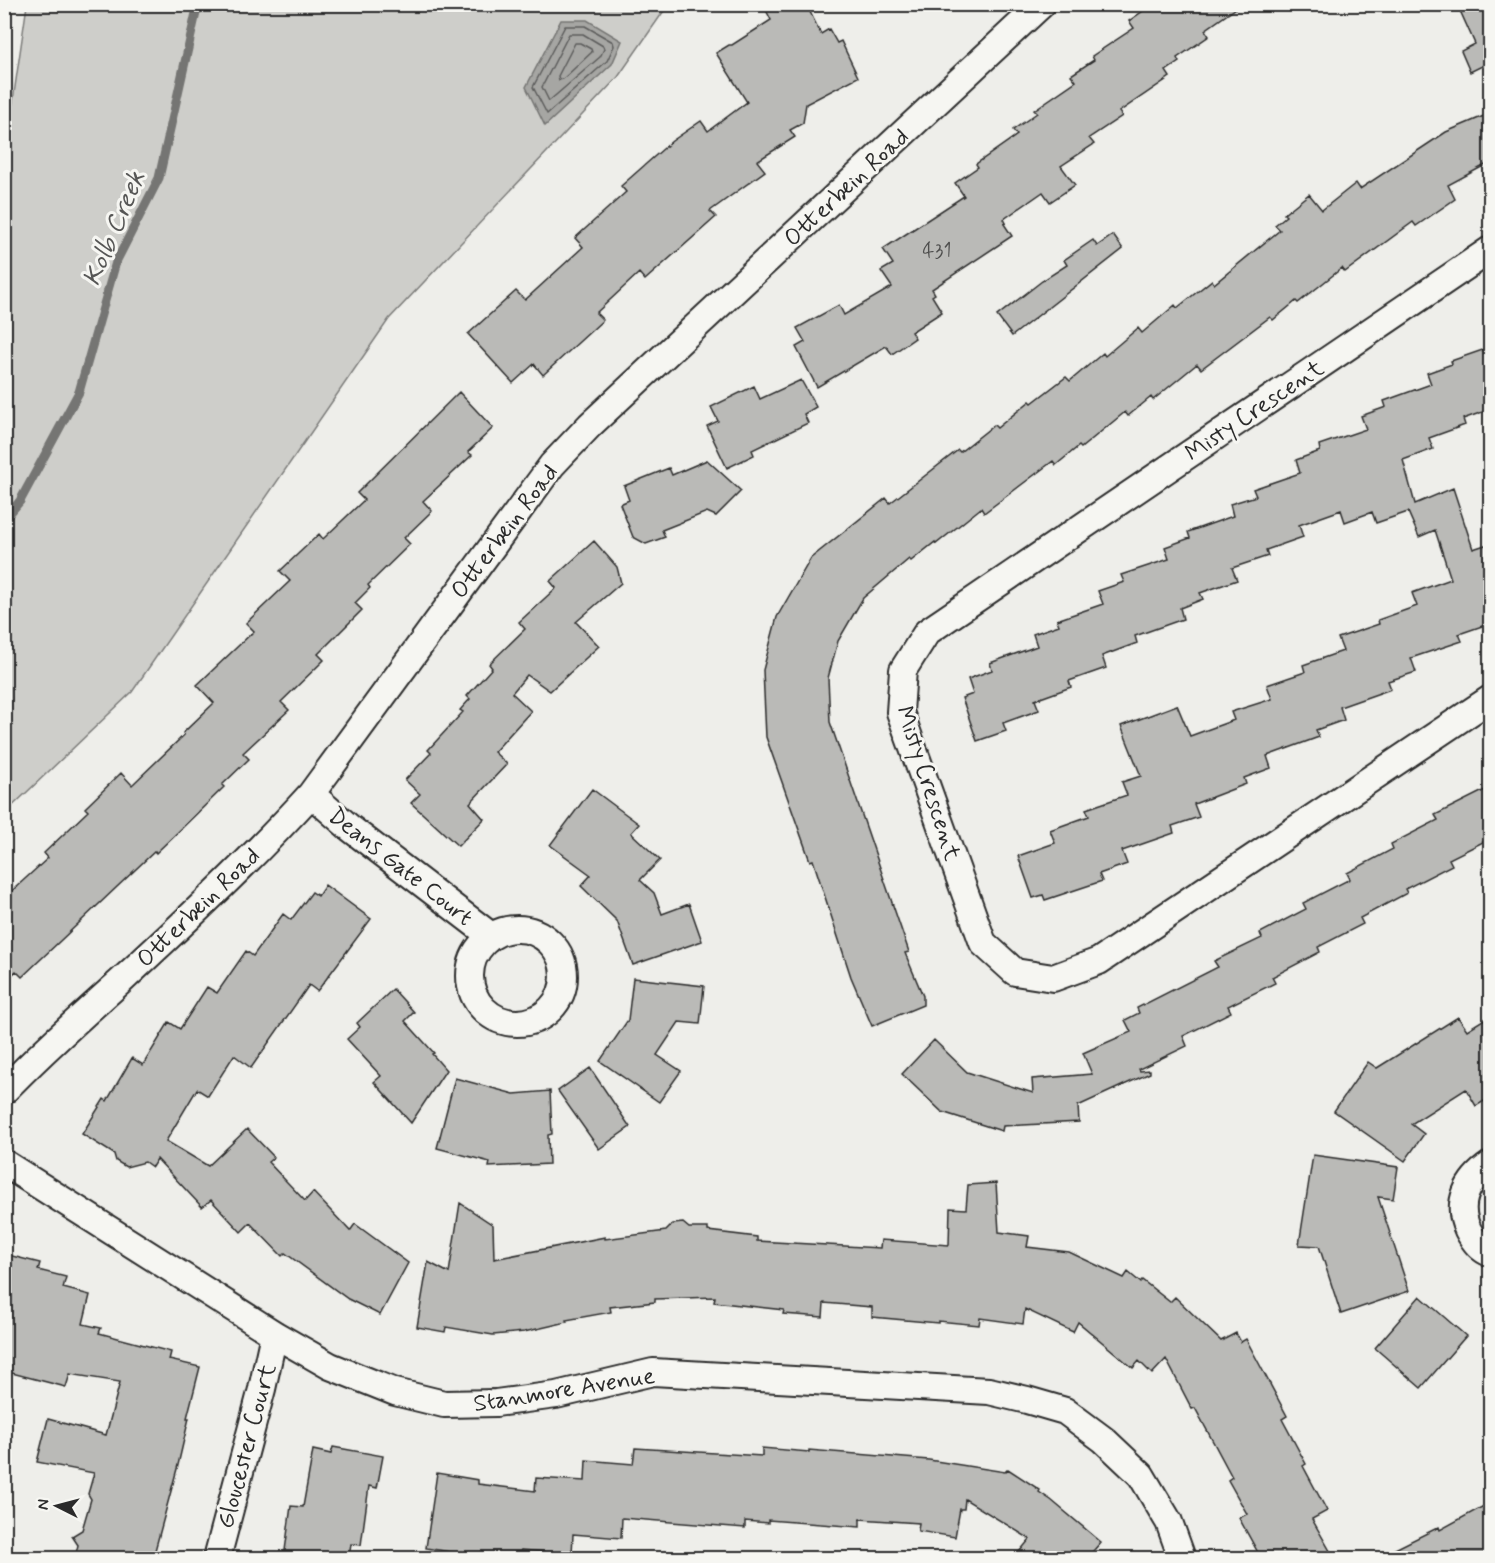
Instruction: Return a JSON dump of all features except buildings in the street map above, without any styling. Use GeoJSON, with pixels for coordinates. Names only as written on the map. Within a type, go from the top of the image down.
{"type":"FeatureCollection","features":[{"type":"Feature","properties":{"kind":"street","name":"Otterbein Road"},"geometry":{"type":"LineString","coordinates":[[4,1092],[27,1066],[272,837],[311,794],[552,465],[590,425],[1042,4]]}},
{"type":"Feature","properties":{"kind":"street","name":"Misty Crescent"},"geometry":{"type":"LineString","coordinates":[[1491,250],[927,632],[903,670],[900,712],[984,943],[1015,972],[1053,978],[1099,961],[1491,699]]}},
{"type":"Feature","properties":{"kind":"street","name":"Deans Gate Court"},"geometry":{"type":"LineString","coordinates":[[311,794],[350,828],[491,936]]}},
{"type":"Feature","properties":{"kind":"street","name":"Stanmore Avenue"},"geometry":{"type":"LineString","coordinates":[[4,1163],[274,1334],[330,1366],[395,1392],[444,1404],[496,1403],[556,1395],[653,1372],[989,1391],[1065,1411],[1104,1440],[1141,1475],[1169,1522],[1182,1558]]}},
{"type":"Feature","properties":{"kind":"street"},"geometry":{"type":"LineString","coordinates":[[1491,1165],[1478,1174],[1468,1188],[1462,1203],[1464,1220],[1474,1241],[1491,1253]]}},
{"type":"Feature","properties":{"kind":"street","name":"Gloucester Court"},"geometry":{"type":"LineString","coordinates":[[217,1558],[262,1389],[274,1334]]}},
{"type":"Feature","properties":{"kind":"shaded area"},"geometry":{"type":"Polygon","coordinates":[[[27,5],[668,5],[618,77],[389,319],[132,692],[5,813],[4,162],[27,5]]]}},
{"type":"Feature","properties":{"kind":"water"},"geometry":{"type":"Polygon","coordinates":[[[561,20],[587,20],[622,41],[612,64],[545,126],[526,87],[561,20]]]}},
{"type":"Feature","properties":{"kind":"waterway","name":"Kolb Creek"},"geometry":{"type":"LineString","coordinates":[[4,520],[20,501],[79,392],[116,262],[159,178],[198,4]]}}]}
